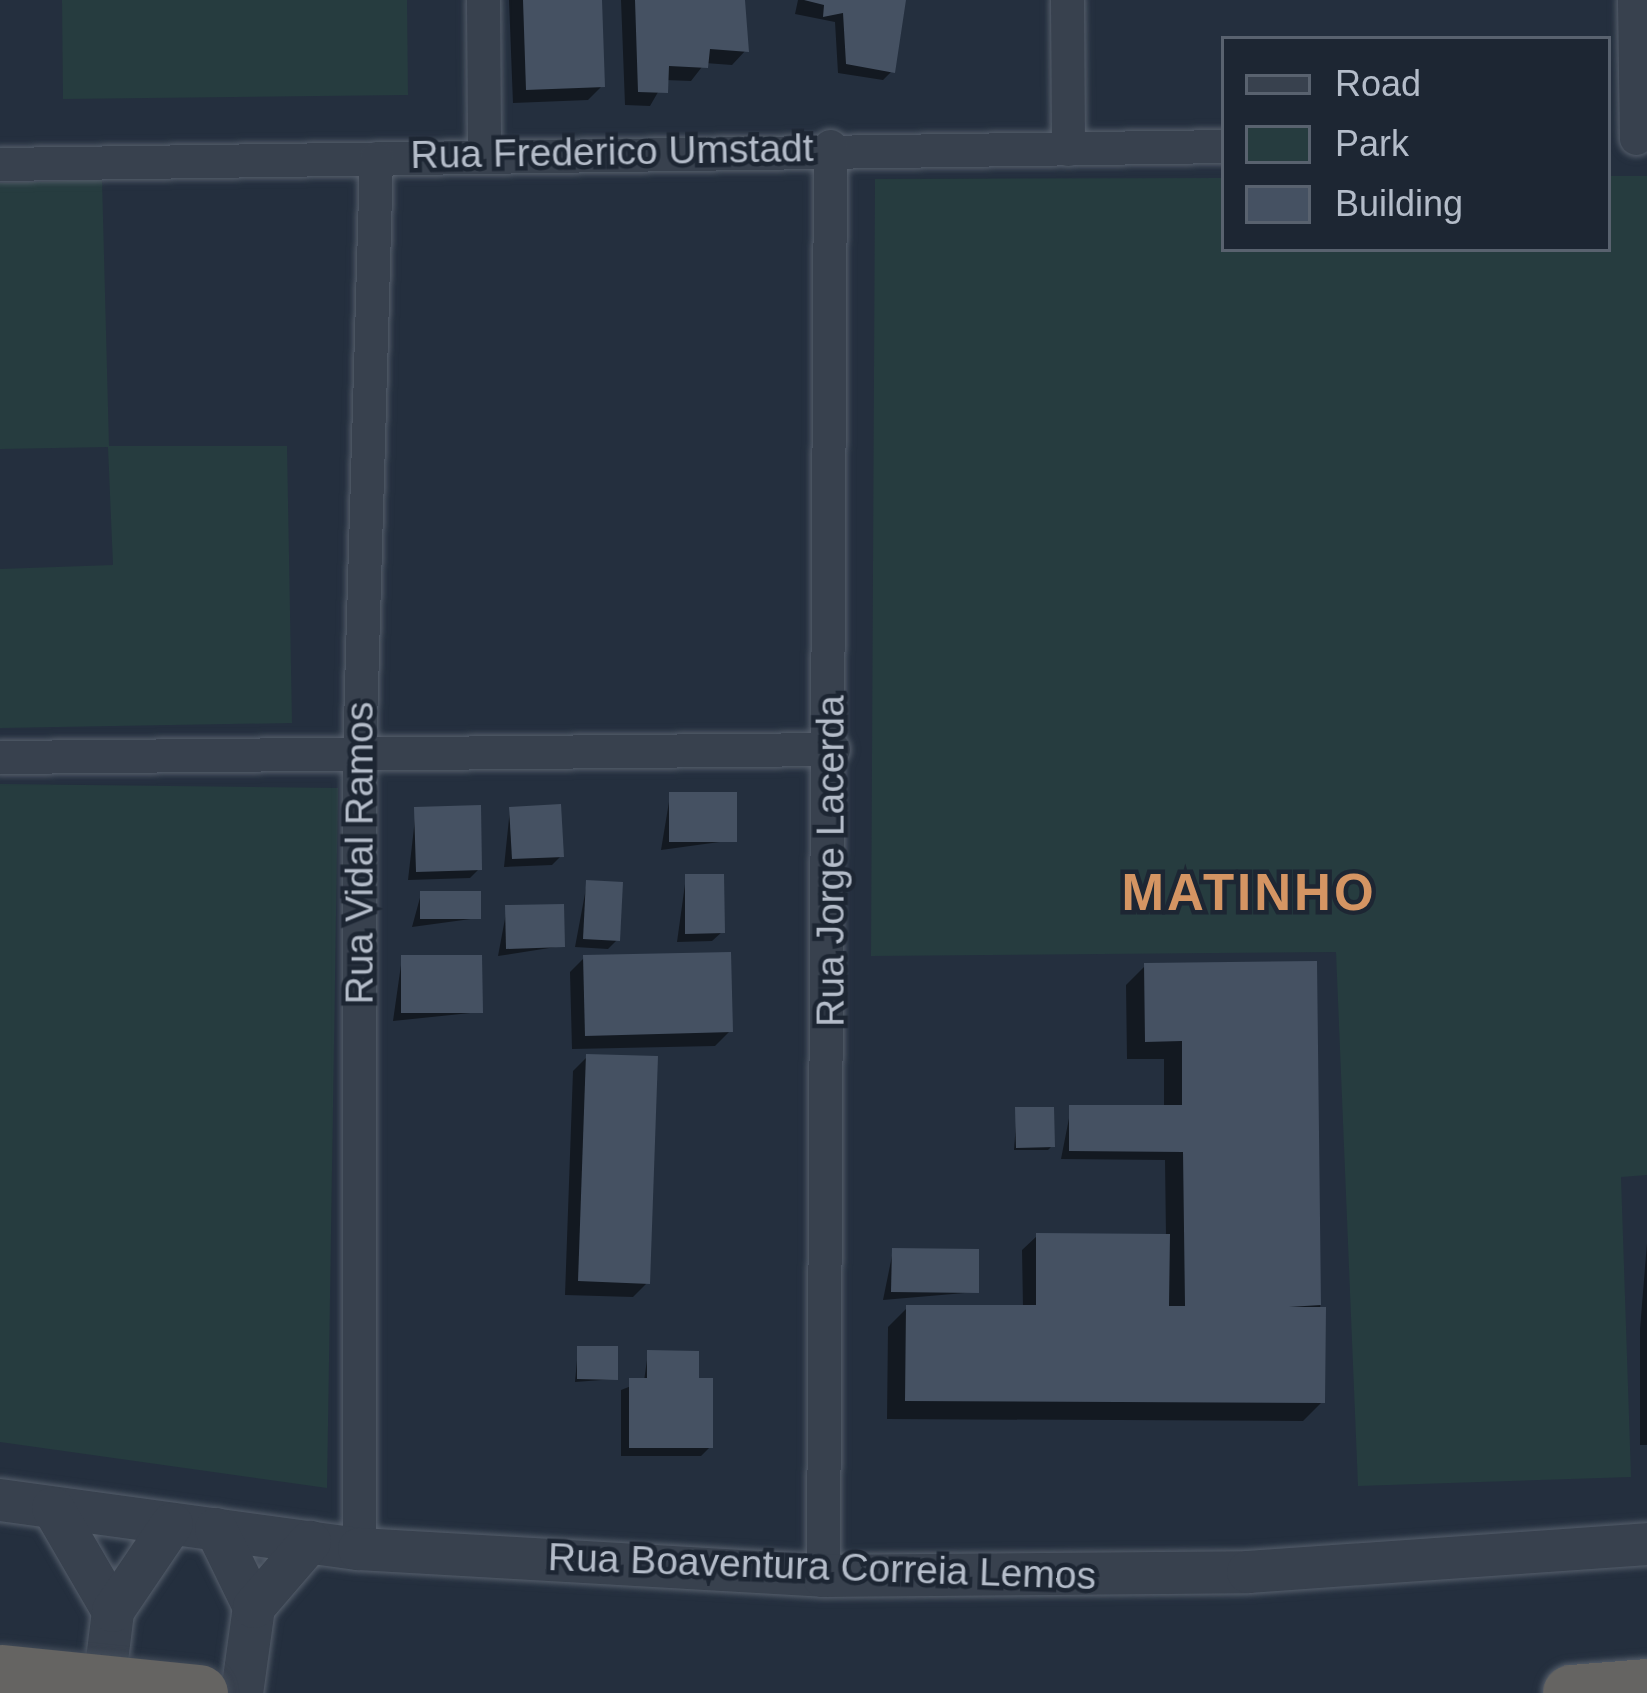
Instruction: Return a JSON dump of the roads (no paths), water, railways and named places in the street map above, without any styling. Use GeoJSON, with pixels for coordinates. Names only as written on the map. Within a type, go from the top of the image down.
{"type":"FeatureCollection","features":[{"type":"Feature","properties":{"kind":"highway"},"geometry":{"type":"LineString","coordinates":[[1,1673],[199,1693]]}},
{"type":"Feature","properties":{"kind":"highway"},"geometry":{"type":"LineString","coordinates":[[1571,1693],[1647,1687]]}},
{"type":"Feature","properties":{"kind":"street"},"geometry":{"type":"LineString","coordinates":[[483,0],[484,153]]}},
{"type":"Feature","properties":{"kind":"street"},"geometry":{"type":"LineString","coordinates":[[1066,0],[1068,149]]}},
{"type":"Feature","properties":{"kind":"street"},"geometry":{"type":"LineString","coordinates":[[1630,138],[1634,0]]}},
{"type":"Feature","properties":{"kind":"street","name":"Rua Frederico Umstadt"},"geometry":{"type":"LineString","coordinates":[[0,164],[830,146],[1221,146]]}},
{"type":"Feature","properties":{"kind":"street","name":"Rua Jorge Lacerda"},"geometry":{"type":"LineString","coordinates":[[823,1576],[833,749],[830,146]]}},
{"type":"Feature","properties":{"kind":"street","name":"Rua Vidal Ramos"},"geometry":{"type":"LineString","coordinates":[[359,1549],[359,759],[376,158]]}},
{"type":"Feature","properties":{"kind":"street"},"geometry":{"type":"LineString","coordinates":[[0,757],[359,759],[833,749]]}},
{"type":"Feature","properties":{"kind":"street","name":"Rua Boaventura Correia Lemos"},"geometry":{"type":"LineString","coordinates":[[0,1500],[359,1549],[823,1576],[1204,1573],[1647,1544]]}},
{"type":"Feature","properties":{"kind":"street"},"geometry":{"type":"LineString","coordinates":[[53,1508],[113,1611]]}},
{"type":"Feature","properties":{"kind":"street"},"geometry":{"type":"LineString","coordinates":[[103,1693],[113,1611],[172,1523]]}},
{"type":"Feature","properties":{"kind":"street"},"geometry":{"type":"LineString","coordinates":[[216,1529],[254,1607]]}},
{"type":"Feature","properties":{"kind":"street"},"geometry":{"type":"LineString","coordinates":[[242,1693],[254,1607],[310,1542]]}},
{"type":"Feature","properties":{"kind":"district","name":"MATINHO"},"geometry":{"type":"Point","coordinates":[1249,893]}}]}
